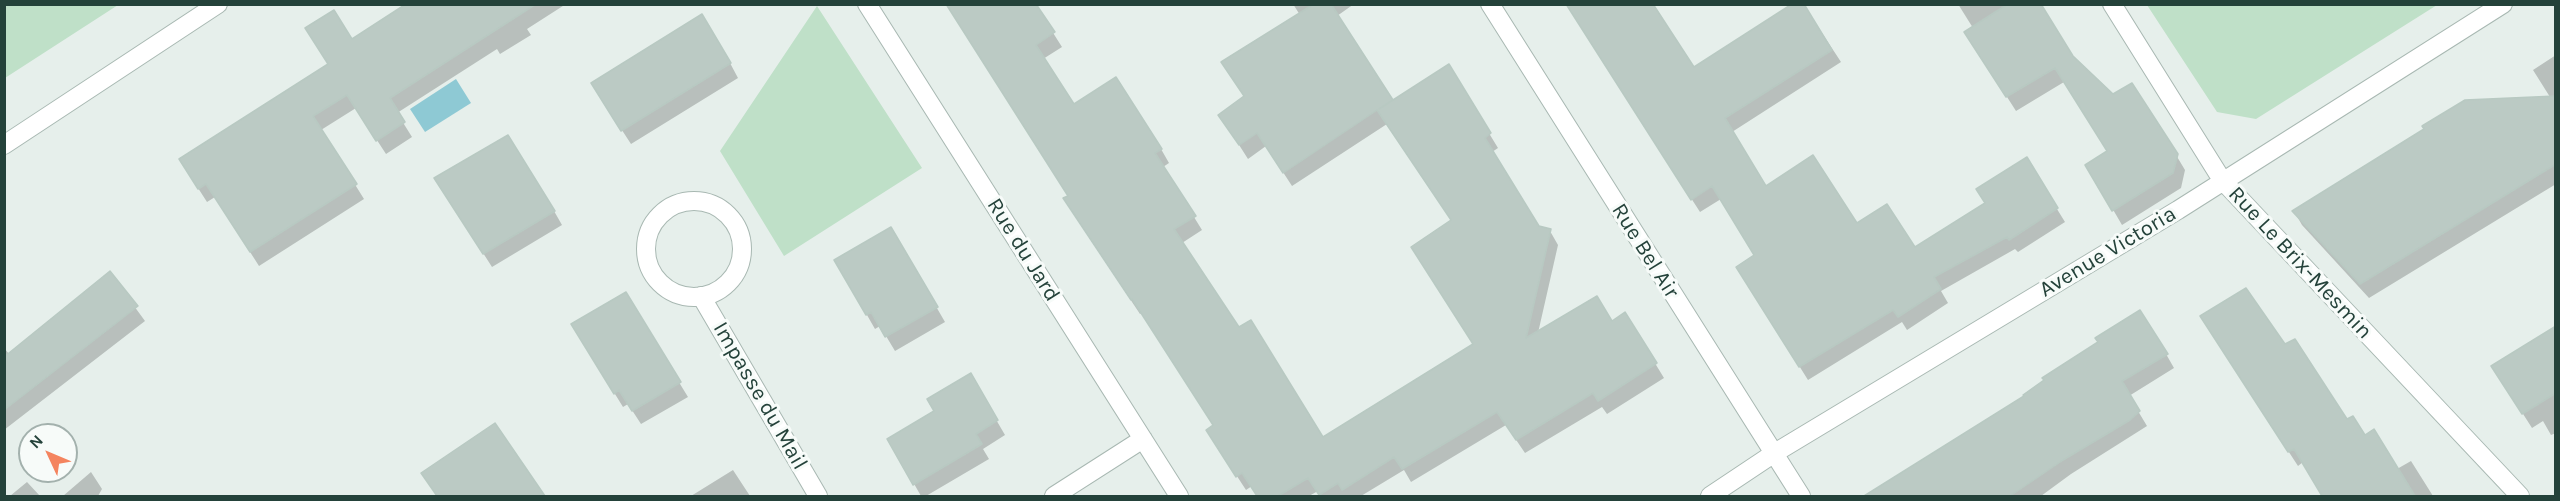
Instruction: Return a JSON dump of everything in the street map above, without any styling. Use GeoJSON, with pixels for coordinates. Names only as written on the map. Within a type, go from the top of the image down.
{"type":"FeatureCollection","features":[{"type":"Feature","properties":{"kind":"street"},"geometry":{"type":"LineString","coordinates":[[4,145],[218,4]]}},
{"type":"Feature","properties":{"kind":"street","name":"Rue du Jard"},"geometry":{"type":"LineString","coordinates":[[867,4],[1179,496]]}},
{"type":"Feature","properties":{"kind":"street","name":"Rue Bel Air"},"geometry":{"type":"LineString","coordinates":[[1490,4],[1801,496]]}},
{"type":"Feature","properties":{"kind":"street","name":"Rue Le Brix-Mesmin"},"geometry":{"type":"LineString","coordinates":[[2112,4],[2223,180],[2520,496]]}},
{"type":"Feature","properties":{"kind":"street","name":"Avenue Victoria"},"geometry":{"type":"LineString","coordinates":[[1710,496],[1773,454],[2168,216],[2503,4]]}},
{"type":"Feature","properties":{"kind":"street","name":"Impasse du Mail"},"geometry":{"type":"LineString","coordinates":[[696,201],[718,207],[725,211],[742,238],[742,254],[738,269],[729,282],[716,292],[701,296],[685,297],[670,290],[658,281],[649,267],[646,251],[648,235],[655,221],[666,210],[680,203],[696,201]]}},
{"type":"Feature","properties":{"kind":"street","name":"Impasse du Mail"},"geometry":{"type":"LineString","coordinates":[[701,296],[818,496]]}},
{"type":"Feature","properties":{"kind":"street"},"geometry":{"type":"LineString","coordinates":[[1054,496],[1143,440]]}},
{"type":"Feature","properties":{"kind":"green space"},"geometry":{"type":"Polygon","coordinates":[[[5,4],[118,4],[118,5],[5,78],[5,4]]]}},
{"type":"Feature","properties":{"kind":"green space"},"geometry":{"type":"Polygon","coordinates":[[[2147,5],[2437,5],[2256,119],[2217,112],[2147,5]]]}},
{"type":"Feature","properties":{"kind":"green space"},"geometry":{"type":"Polygon","coordinates":[[[817,6],[922,168],[784,256],[720,151],[817,6]]]}},
{"type":"Feature","properties":{"kind":"water"},"geometry":{"type":"Polygon","coordinates":[[[456,79],[471,103],[425,132],[410,109],[456,79]]]}},
{"type":"Feature","properties":{"kind":"building"},"geometry":{"type":"Polygon","coordinates":[[[406,4],[536,4],[390,98],[405,122],[376,141],[347,95],[313,116],[357,184],[250,252],[206,184],[198,189],[179,159],[328,64],[305,28],[334,10],[352,39],[406,4]]]}},
{"type":"Feature","properties":{"kind":"building"},"geometry":{"type":"Polygon","coordinates":[[[946,4],[1036,4],[1055,32],[1036,45],[1074,104],[1116,77],[1162,149],[1155,153],[1196,216],[1174,229],[1239,327],[1251,320],[1323,437],[1473,344],[1411,247],[1451,220],[1377,110],[1283,173],[1257,133],[1239,145],[1218,115],[1244,96],[1221,62],[1314,4],[1331,4],[1393,100],[1449,64],[1491,133],[1485,138],[1539,226],[1551,229],[1526,338],[1597,296],[1612,321],[1625,312],[1657,363],[1598,401],[1593,393],[1516,440],[1497,412],[1402,469],[1394,457],[1342,490],[1338,483],[1319,495],[1308,478],[1278,496],[1257,496],[1242,473],[1236,477],[1206,430],[1213,425],[1132,299],[1063,198],[1068,196],[946,4]]]}},
{"type":"Feature","properties":{"kind":"building"},"geometry":{"type":"Polygon","coordinates":[[[1566,4],[1653,4],[1694,67],[1792,4],[1804,4],[1832,50],[1725,118],[1766,186],[1813,155],[1857,223],[1887,204],[1915,247],[1985,203],[1976,189],[2027,157],[2058,208],[2009,240],[2007,237],[1934,277],[1941,289],[1898,317],[1893,310],[1799,367],[1736,267],[1754,255],[1712,186],[1691,200],[1566,4]]]}},
{"type":"Feature","properties":{"kind":"building"},"geometry":{"type":"Polygon","coordinates":[[[2008,4],[2041,4],[2073,56],[2113,94],[2132,83],[2178,154],[2173,173],[2112,211],[2085,165],[2107,151],[2055,68],[2006,97],[1964,32],[2008,4]]]}},
{"type":"Feature","properties":{"kind":"building"},"geometry":{"type":"Polygon","coordinates":[[[702,14],[731,63],[621,131],[591,83],[702,14]]]}},
{"type":"Feature","properties":{"kind":"building"},"geometry":{"type":"Polygon","coordinates":[[[2556,96],[2556,164],[2360,284],[2292,211],[2424,129],[2422,126],[2465,100],[2556,96]]]}},
{"type":"Feature","properties":{"kind":"building"},"geometry":{"type":"Polygon","coordinates":[[[508,135],[555,211],[483,254],[434,178],[508,135]]]}},
{"type":"Feature","properties":{"kind":"building"},"geometry":{"type":"Polygon","coordinates":[[[891,227],[938,307],[885,337],[871,312],[866,315],[834,260],[891,227]]]}},
{"type":"Feature","properties":{"kind":"building"},"geometry":{"type":"Polygon","coordinates":[[[110,271],[138,306],[4,410],[4,357],[110,271]]]}},
{"type":"Feature","properties":{"kind":"building"},"geometry":{"type":"Polygon","coordinates":[[[2246,288],[2285,344],[2295,339],[2347,419],[2353,416],[2365,435],[2374,429],[2415,496],[2322,496],[2294,449],[2288,452],[2200,316],[2246,288]]]}},
{"type":"Feature","properties":{"kind":"building"},"geometry":{"type":"Polygon","coordinates":[[[626,292],[681,382],[632,411],[619,390],[614,394],[571,324],[626,292]]]}},
{"type":"Feature","properties":{"kind":"building"},"geometry":{"type":"Polygon","coordinates":[[[2140,310],[2168,354],[2122,381],[2140,411],[2130,420],[2063,460],[2010,496],[1864,496],[2024,396],[2044,380],[2042,378],[2098,342],[2095,338],[2140,310]]]}},
{"type":"Feature","properties":{"kind":"building"},"geometry":{"type":"Polygon","coordinates":[[[2556,326],[2556,393],[2522,414],[2491,366],[2556,326]]]}},
{"type":"Feature","properties":{"kind":"building"},"geometry":{"type":"Polygon","coordinates":[[[971,373],[998,420],[976,434],[982,444],[913,485],[887,439],[934,411],[927,399],[971,373]]]}},
{"type":"Feature","properties":{"kind":"building"},"geometry":{"type":"Polygon","coordinates":[[[495,423],[545,496],[437,496],[421,473],[495,423]]]}}]}
